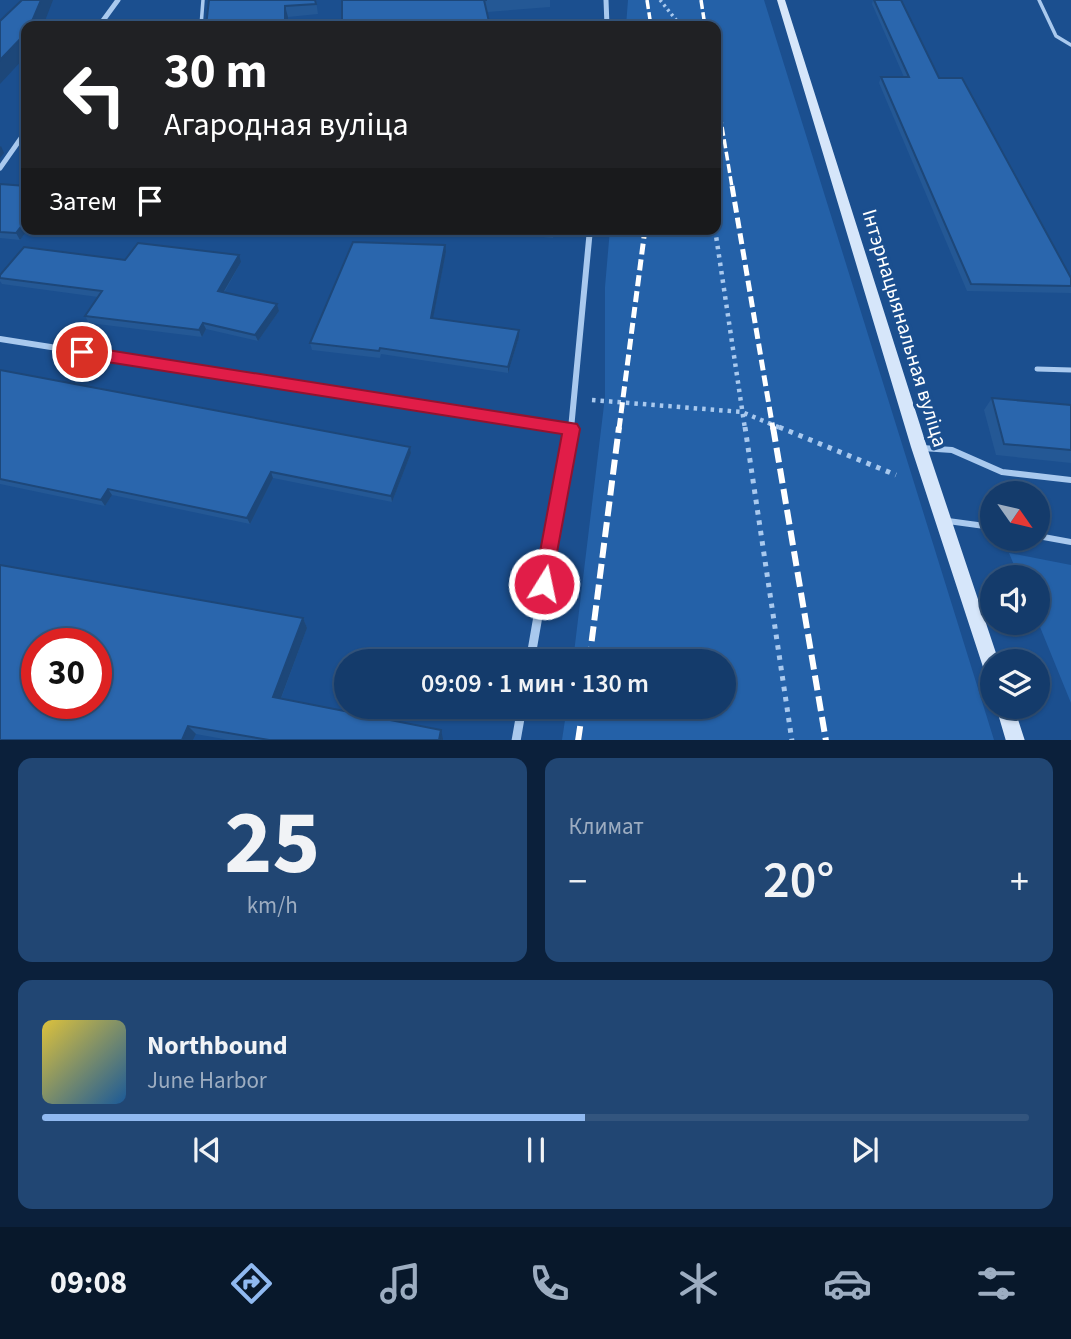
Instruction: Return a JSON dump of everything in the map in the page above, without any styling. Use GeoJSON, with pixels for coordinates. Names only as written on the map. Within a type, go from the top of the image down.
{"type":"FeatureCollection","features":[{"type":"Feature","properties":{"kind":"street"},"geometry":{"type":"LineString","coordinates":[[103,21],[118,0]]}},
{"type":"Feature","properties":{"kind":"street"},"geometry":{"type":"LineString","coordinates":[[606,0],[607,21]]}},
{"type":"Feature","properties":{"kind":"street","name":"Інтэрнацыянальная вуліца"},"geometry":{"type":"LineString","coordinates":[[781,0],[919,447],[986,649]]}},
{"type":"Feature","properties":{"kind":"street"},"geometry":{"type":"LineString","coordinates":[[0,169],[21,138]]}},
{"type":"Feature","properties":{"kind":"street"},"geometry":{"type":"LineString","coordinates":[[532,649],[571,429],[589,235]]}},
{"type":"Feature","properties":{"kind":"street"},"geometry":{"type":"LineString","coordinates":[[0,339],[571,429]]}},
{"type":"Feature","properties":{"kind":"street"},"geometry":{"type":"LineString","coordinates":[[516,740],[520,719]]}},
{"type":"Feature","properties":{"kind":"street"},"geometry":{"type":"LineString","coordinates":[[1009,719],[1016,740]]}},
{"type":"Feature","properties":{"kind":"lane"},"geometry":{"type":"LineString","coordinates":[[201,21],[203,0]]}},
{"type":"Feature","properties":{"kind":"lane"},"geometry":{"type":"LineString","coordinates":[[1040,0],[1056,36],[1071,45]]}},
{"type":"Feature","properties":{"kind":"lane"},"geometry":{"type":"LineString","coordinates":[[1037,369],[1071,370]]}},
{"type":"Feature","properties":{"kind":"lane"},"geometry":{"type":"LineString","coordinates":[[919,447],[952,450],[1002,472],[1071,480]]}},
{"type":"Feature","properties":{"kind":"lane"},"geometry":{"type":"LineString","coordinates":[[944,521],[980,526]]}},
{"type":"Feature","properties":{"kind":"lane"},"geometry":{"type":"LineString","coordinates":[[1050,538],[1071,542]]}},
{"type":"Feature","properties":{"kind":"path"},"geometry":{"type":"LineString","coordinates":[[660,0],[677,21]]}},
{"type":"Feature","properties":{"kind":"path"},"geometry":{"type":"LineString","coordinates":[[716,235],[792,740]]}},
{"type":"Feature","properties":{"kind":"path"},"geometry":{"type":"LineString","coordinates":[[574,399],[742,412],[897,475]]}},
{"type":"Feature","properties":{"kind":"shaded area"},"geometry":{"type":"Polygon","coordinates":[[[628,0],[764,0],[980,695],[980,719],[987,719],[994,740],[562,740],[565,719],[736,719],[736,649],[574,649],[605,397],[605,287],[609,235],[721,235],[721,21],[626,21],[628,0]]]}},
{"type":"Feature","properties":{"kind":"shaded area"},"geometry":{"type":"Polygon","coordinates":[[[1009,553],[1071,565],[1071,703],[1043,635],[1050,635],[1050,565],[1014,565],[1009,553]]]}},
{"type":"Feature","properties":{"kind":"building"},"geometry":{"type":"Polygon","coordinates":[[[22,0],[41,0],[32,21],[21,21],[21,38],[0,60],[0,21],[22,0]]]}},
{"type":"Feature","properties":{"kind":"building"},"geometry":{"type":"Polygon","coordinates":[[[209,0],[315,0],[316,4],[285,6],[285,21],[207,21],[209,0]]]}},
{"type":"Feature","properties":{"kind":"building"},"geometry":{"type":"Polygon","coordinates":[[[342,0],[484,0],[489,21],[342,21],[342,0]]]}},
{"type":"Feature","properties":{"kind":"building"},"geometry":{"type":"Polygon","coordinates":[[[874,0],[901,0],[939,78],[962,78],[1071,278],[1071,286],[971,284],[881,77],[909,77],[874,0]]]}},
{"type":"Feature","properties":{"kind":"building"},"geometry":{"type":"Polygon","coordinates":[[[0,184],[21,186],[21,226],[16,233],[0,232],[0,184]]]}},
{"type":"Feature","properties":{"kind":"building"},"geometry":{"type":"Polygon","coordinates":[[[353,242],[445,245],[431,318],[519,330],[508,367],[380,348],[379,351],[310,343],[353,242]]]}},
{"type":"Feature","properties":{"kind":"building"},"geometry":{"type":"Polygon","coordinates":[[[138,243],[239,255],[218,291],[277,304],[255,335],[203,323],[199,330],[85,316],[102,291],[0,278],[24,247],[125,260],[138,243]]]}},
{"type":"Feature","properties":{"kind":"building"},"geometry":{"type":"Polygon","coordinates":[[[0,370],[410,447],[391,496],[271,472],[247,518],[108,489],[101,500],[0,479],[0,370]]]}},
{"type":"Feature","properties":{"kind":"building"},"geometry":{"type":"Polygon","coordinates":[[[992,398],[1071,405],[1071,450],[1004,444],[992,398]]]}},
{"type":"Feature","properties":{"kind":"building"},"geometry":{"type":"Polygon","coordinates":[[[0,565],[303,618],[273,697],[334,709],[334,719],[385,719],[441,730],[439,740],[269,740],[188,726],[182,740],[0,740],[0,565]]]}},
{"type":"Feature","properties":{"kind":"railway"},"geometry":{"type":"LineString","coordinates":[[647,0],[650,21]]}},
{"type":"Feature","properties":{"kind":"railway"},"geometry":{"type":"LineString","coordinates":[[701,0],[704,21]]}},
{"type":"Feature","properties":{"kind":"railway"},"geometry":{"type":"LineString","coordinates":[[721,120],[732,187]]}},
{"type":"Feature","properties":{"kind":"railway"},"geometry":{"type":"LineString","coordinates":[[732,186],[773,429]]}},
{"type":"Feature","properties":{"kind":"railway"},"geometry":{"type":"LineString","coordinates":[[619,429],[644,235]]}},
{"type":"Feature","properties":{"kind":"railway"},"geometry":{"type":"LineString","coordinates":[[591,649],[619,427]]}},
{"type":"Feature","properties":{"kind":"railway"},"geometry":{"type":"LineString","coordinates":[[773,427],[826,740]]}},
{"type":"Feature","properties":{"kind":"railway"},"geometry":{"type":"LineString","coordinates":[[578,740],[581,719]]}},
{"type":"Feature","properties":{"kind":"route"},"geometry":{"type":"LineString","coordinates":[[82,352],[571,429],[544,584]]}}]}
